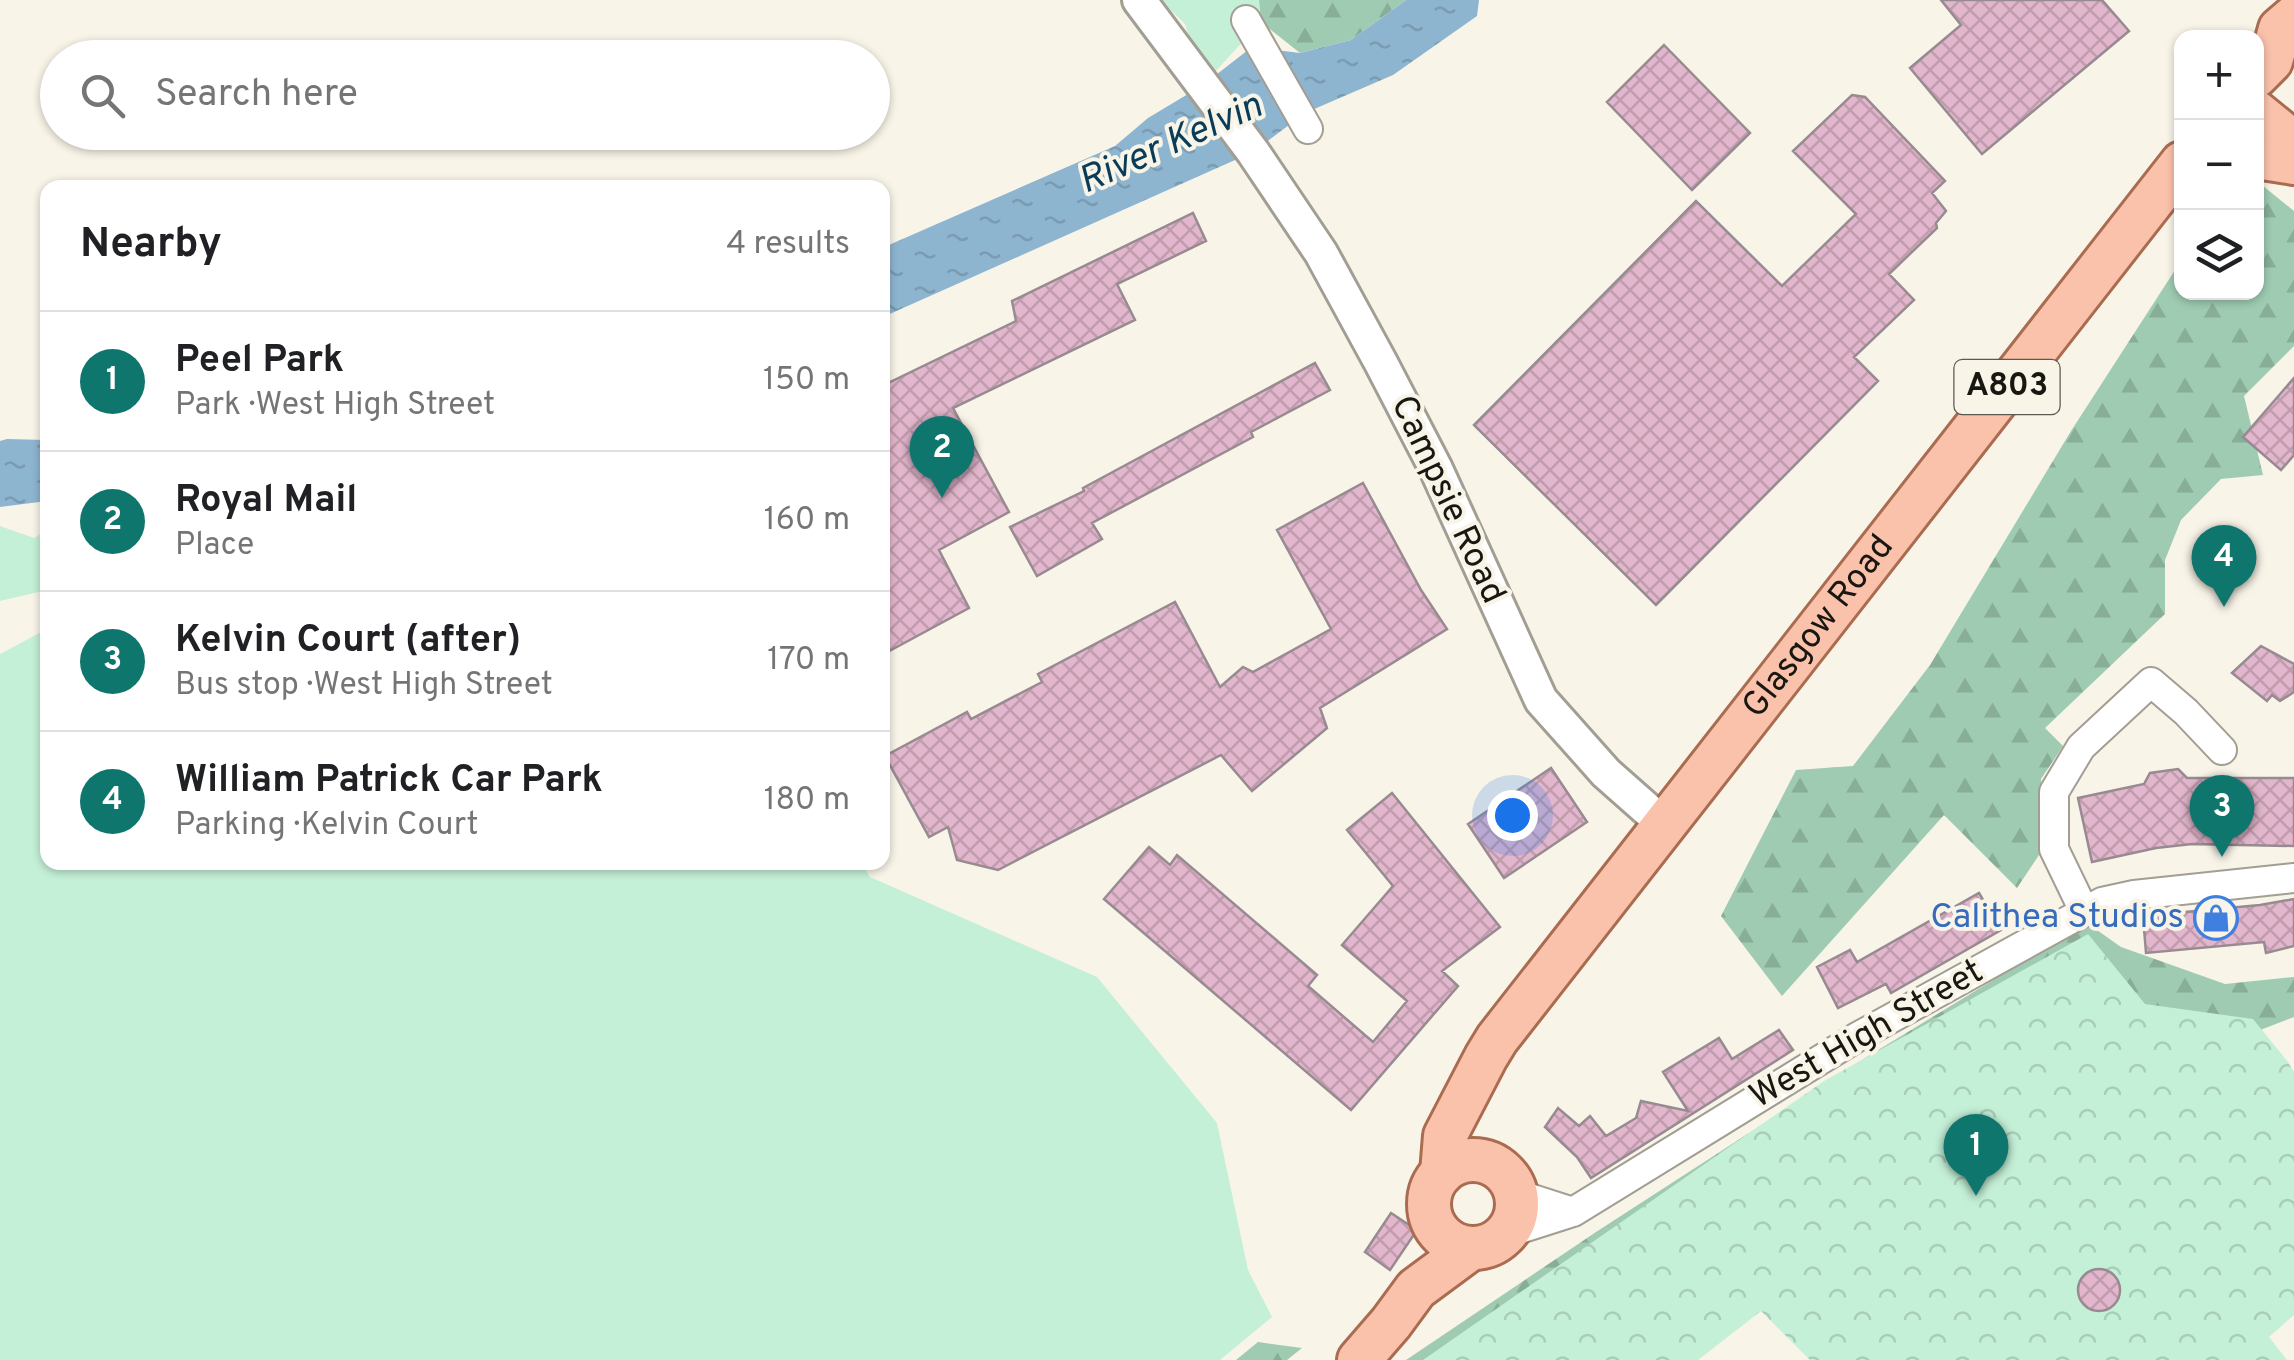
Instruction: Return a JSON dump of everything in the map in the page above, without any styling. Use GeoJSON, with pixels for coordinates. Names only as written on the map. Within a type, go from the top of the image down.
{"type":"FeatureCollection","features":[{"type":"Feature","properties":{"kind":"main road"},"geometry":{"type":"LineString","coordinates":[[2274,64],[2280,30],[2294,17]]}},
{"type":"Feature","properties":{"kind":"main road"},"geometry":{"type":"LineString","coordinates":[[2264,119],[2294,143]]}},
{"type":"Feature","properties":{"kind":"main road"},"geometry":{"type":"LineString","coordinates":[[2264,158],[2294,163]]}},
{"type":"Feature","properties":{"kind":"main road","name":"Glasgow Road"},"geometry":{"type":"LineString","coordinates":[[1442,1173],[1445,1136],[1498,1039],[2174,175]]}},
{"type":"Feature","properties":{"kind":"main road"},"geometry":{"type":"LineString","coordinates":[[1466,1099],[1488,1162]]}},
{"type":"Feature","properties":{"kind":"main road"},"geometry":{"type":"LineString","coordinates":[[1359,1360],[1416,1290],[1482,1226],[1511,1180],[1488,1162],[1463,1160],[1435,1181],[1429,1199],[1431,1218],[1482,1226]]}},
{"type":"Feature","properties":{"kind":"street","name":"Campsie Road"},"geometry":{"type":"LineString","coordinates":[[1148,12],[1253,152],[1316,246],[1436,470],[1541,700],[1606,772],[1666,826]]}},
{"type":"Feature","properties":{"kind":"street"},"geometry":{"type":"LineString","coordinates":[[1246,20],[1308,130]]}},
{"type":"Feature","properties":{"kind":"street"},"geometry":{"type":"LineString","coordinates":[[2084,911],[2054,849],[2054,792],[2081,747],[2151,682],[2222,750]]}},
{"type":"Feature","properties":{"kind":"street","name":"West High Street"},"geometry":{"type":"LineString","coordinates":[[1482,1226],[1573,1212],[1859,1036],[2102,902],[2294,878]]}},
{"type":"Feature","properties":{"kind":"street"},"geometry":{"type":"LineString","coordinates":[[1482,1226],[1573,1212]]}},
{"type":"Feature","properties":{"kind":"green space"},"geometry":{"type":"Polygon","coordinates":[[[1160,0],[1259,0],[1261,22],[1203,85],[1185,24],[1160,0]]]}},
{"type":"Feature","properties":{"kind":"green space"},"geometry":{"type":"Polygon","coordinates":[[[1259,0],[1406,0],[1351,40],[1300,53],[1261,22],[1259,0]]]}},
{"type":"Feature","properties":{"kind":"green space"},"geometry":{"type":"Polygon","coordinates":[[[2264,187],[2294,211],[2294,346],[2244,396],[2263,475],[2221,479],[2181,520],[2165,560],[2165,614],[2045,728],[2063,746],[2041,779],[2045,846],[2017,888],[1944,815],[1782,996],[1721,916],[1796,770],[1853,766],[1930,665],[2071,431],[2174,272],[2174,300],[2264,300],[2264,187]]]}},
{"type":"Feature","properties":{"kind":"green space"},"geometry":{"type":"Polygon","coordinates":[[[0,526],[34,538],[40,534],[40,592],[0,601],[0,526]]]}},
{"type":"Feature","properties":{"kind":"green space"},"geometry":{"type":"Polygon","coordinates":[[[40,633],[40,870],[866,870],[870,877],[1097,977],[1217,1123],[1248,1270],[1272,1317],[1220,1360],[0,1360],[0,654],[40,633]]]}},
{"type":"Feature","properties":{"kind":"green space"},"geometry":{"type":"Polygon","coordinates":[[[2087,923],[2121,947],[2225,984],[2294,977],[2294,1017],[1494,1360],[1406,1360],[1865,1058],[2087,923]]]}},
{"type":"Feature","properties":{"kind":"green space"},"geometry":{"type":"Polygon","coordinates":[[[2088,934],[2145,1004],[2253,1019],[2294,1072],[2294,1315],[2269,1337],[2287,1360],[1810,1360],[1761,1311],[1698,1360],[1423,1360],[1824,1081],[2088,934]]]}},
{"type":"Feature","properties":{"kind":"green space"},"geometry":{"type":"Polygon","coordinates":[[[1258,1342],[1302,1348],[1287,1360],[1236,1360],[1258,1342]]]}},
{"type":"Feature","properties":{"kind":"water","name":"River Kelvin"},"geometry":{"type":"Polygon","coordinates":[[[1406,0],[1479,0],[1477,16],[1393,75],[1305,113],[1253,152],[890,314],[890,244],[1115,146],[1148,118],[1203,85],[1248,50],[1300,53],[1351,40],[1406,0]]]}},
{"type":"Feature","properties":{"kind":"water"},"geometry":{"type":"Polygon","coordinates":[[[40,440],[40,502],[0,507],[0,441],[40,440]]]}},
{"type":"Feature","properties":{"kind":"building"},"geometry":{"type":"Polygon","coordinates":[[[1941,0],[2102,0],[2129,31],[1982,154],[1910,68],[1961,25],[1941,0]]]}},
{"type":"Feature","properties":{"kind":"building"},"geometry":{"type":"Polygon","coordinates":[[[1664,45],[1750,133],[1692,190],[1607,102],[1664,45]]]}},
{"type":"Feature","properties":{"kind":"building"},"geometry":{"type":"Polygon","coordinates":[[[1852,95],[1865,97],[1945,181],[1932,193],[1946,211],[1936,223],[1937,228],[1889,274],[1914,300],[1854,357],[1878,381],[1656,605],[1474,425],[1696,201],[1782,286],[1856,214],[1793,151],[1852,95]]]}},
{"type":"Feature","properties":{"kind":"building"},"geometry":{"type":"Polygon","coordinates":[[[1193,213],[1206,241],[1117,284],[1135,320],[953,408],[1009,512],[939,550],[969,608],[890,651],[890,382],[1016,321],[1012,301],[1193,213]]]}},
{"type":"Feature","properties":{"kind":"building"},"geometry":{"type":"Polygon","coordinates":[[[1315,363],[1330,390],[1251,432],[1253,437],[1092,523],[1102,539],[1037,576],[1010,527],[1084,491],[1083,488],[1315,363]]]}},
{"type":"Feature","properties":{"kind":"building"},"geometry":{"type":"Polygon","coordinates":[[[2294,378],[2294,455],[2281,470],[2243,437],[2294,378]]]}},
{"type":"Feature","properties":{"kind":"building"},"geometry":{"type":"Polygon","coordinates":[[[1363,483],[1421,590],[1447,629],[1320,708],[1327,728],[1252,791],[1221,755],[998,870],[957,860],[948,827],[929,837],[890,765],[890,753],[967,712],[971,719],[1042,682],[1038,674],[1175,602],[1220,687],[1243,667],[1253,672],[1331,629],[1277,530],[1363,483]]]}},
{"type":"Feature","properties":{"kind":"building"},"geometry":{"type":"Polygon","coordinates":[[[2261,646],[2294,664],[2294,692],[2280,701],[2272,695],[2267,701],[2232,673],[2261,646]]]}},
{"type":"Feature","properties":{"kind":"building"},"geometry":{"type":"Polygon","coordinates":[[[1551,768],[1587,822],[1504,878],[1468,824],[1551,768]]]}},
{"type":"Feature","properties":{"kind":"building"},"geometry":{"type":"Polygon","coordinates":[[[2178,769],[2187,778],[2294,778],[2294,846],[2192,844],[2092,862],[2078,798],[2144,784],[2150,773],[2178,769]]]}},
{"type":"Feature","properties":{"kind":"building"},"geometry":{"type":"Polygon","coordinates":[[[1392,793],[1500,927],[1442,971],[1458,986],[1351,1110],[1104,899],[1149,847],[1170,865],[1177,855],[1317,975],[1308,986],[1373,1042],[1407,1001],[1342,945],[1393,886],[1347,830],[1392,793]]]}},
{"type":"Feature","properties":{"kind":"building"},"geometry":{"type":"Polygon","coordinates":[[[1979,893],[2001,930],[1891,993],[1886,984],[1838,1008],[1817,967],[1850,950],[1857,962],[1979,893]]]}},
{"type":"Feature","properties":{"kind":"building"},"geometry":{"type":"Polygon","coordinates":[[[2294,899],[2294,946],[2266,953],[2264,942],[2146,953],[2143,916],[2294,899]]]}},
{"type":"Feature","properties":{"kind":"building"},"geometry":{"type":"Polygon","coordinates":[[[1779,1030],[1793,1050],[1591,1178],[1577,1157],[1545,1127],[1558,1108],[1579,1126],[1590,1116],[1606,1136],[1636,1118],[1641,1101],[1688,1111],[1663,1072],[1719,1038],[1732,1059],[1779,1030]]]}},
{"type":"Feature","properties":{"kind":"building"},"geometry":{"type":"Polygon","coordinates":[[[1391,1213],[1417,1230],[1390,1270],[1365,1252],[1391,1213]]]}},
{"type":"Feature","properties":{"kind":"building"},"geometry":{"type":"Polygon","coordinates":[[[2099,1269],[2114,1275],[2120,1290],[2114,1305],[2099,1311],[2084,1305],[2078,1290],[2084,1275],[2099,1269]]]}},
{"type":"Feature","properties":{"kind":"place","name":"Royal Mail"},"geometry":{"type":"Point","coordinates":[942,498]}},
{"type":"Feature","properties":{"kind":"place","name":"William Patrick Car Park"},"geometry":{"type":"Point","coordinates":[2224,607]}},
{"type":"Feature","properties":{"kind":"place","name":"Kelvin Court (after)"},"geometry":{"type":"Point","coordinates":[2222,857]}},
{"type":"Feature","properties":{"kind":"place","name":"Calithea Studios"},"geometry":{"type":"Point","coordinates":[2216,918]}},
{"type":"Feature","properties":{"kind":"place","name":"Peel Park"},"geometry":{"type":"Point","coordinates":[1976,1196]}}]}
